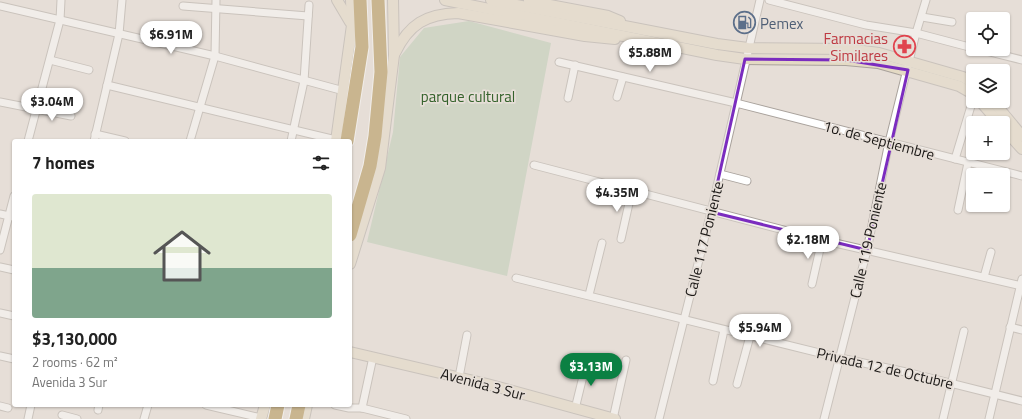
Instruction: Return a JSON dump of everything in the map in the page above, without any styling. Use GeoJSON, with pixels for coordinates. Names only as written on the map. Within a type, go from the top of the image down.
{"type":"FeatureCollection","features":[{"type":"Feature","properties":{"kind":"highway"},"geometry":{"type":"LineString","coordinates":[[340,139],[362,47],[360,0]]}},
{"type":"Feature","properties":{"kind":"highway"},"geometry":{"type":"LineString","coordinates":[[352,227],[370,166],[375,136],[381,72],[378,0]]}},
{"type":"Feature","properties":{"kind":"highway"},"geometry":{"type":"LineString","coordinates":[[275,419],[278,407]]}},
{"type":"Feature","properties":{"kind":"highway"},"geometry":{"type":"LineString","coordinates":[[296,419],[299,407]]}},
{"type":"Feature","properties":{"kind":"main road"},"geometry":{"type":"LineString","coordinates":[[337,0],[352,25]]}},
{"type":"Feature","properties":{"kind":"main road"},"geometry":{"type":"LineString","coordinates":[[340,139],[352,25],[350,0]]}},
{"type":"Feature","properties":{"kind":"main road"},"geometry":{"type":"LineString","coordinates":[[352,258],[380,168],[394,55],[393,0]]}},
{"type":"Feature","properties":{"kind":"main road"},"geometry":{"type":"LineString","coordinates":[[445,0],[574,21],[645,30],[718,44],[748,48],[847,49],[879,53],[966,90]]}},
{"type":"Feature","properties":{"kind":"main road"},"geometry":{"type":"LineString","coordinates":[[491,0],[638,39],[717,55],[745,59],[846,60],[878,63],[909,66],[966,79]]}},
{"type":"Feature","properties":{"kind":"main road"},"geometry":{"type":"LineString","coordinates":[[524,0],[608,16],[645,30]]}},
{"type":"Feature","properties":{"kind":"main road"},"geometry":{"type":"LineString","coordinates":[[394,55],[401,41],[419,22],[442,14],[458,13],[599,38],[638,39]]}},
{"type":"Feature","properties":{"kind":"main road"},"geometry":{"type":"LineString","coordinates":[[986,108],[993,116]]}},
{"type":"Feature","properties":{"kind":"main road"},"geometry":{"type":"LineString","coordinates":[[999,108],[1022,136]]}},
{"type":"Feature","properties":{"kind":"main road"},"geometry":{"type":"LineString","coordinates":[[1010,136],[1022,149]]}},
{"type":"Feature","properties":{"kind":"main road","name":"Avenida 3 Sur"},"geometry":{"type":"LineString","coordinates":[[352,352],[459,377],[575,409],[590,416],[614,419]]}},
{"type":"Feature","properties":{"kind":"main road"},"geometry":{"type":"LineString","coordinates":[[261,418],[264,407]]}},
{"type":"Feature","properties":{"kind":"main road"},"geometry":{"type":"LineString","coordinates":[[304,419],[307,407]]}},
{"type":"Feature","properties":{"kind":"street"},"geometry":{"type":"LineString","coordinates":[[28,139],[60,20],[61,0]]}},
{"type":"Feature","properties":{"kind":"street"},"geometry":{"type":"LineString","coordinates":[[105,139],[95,138],[119,34],[122,0]]}},
{"type":"Feature","properties":{"kind":"street"},"geometry":{"type":"LineString","coordinates":[[191,139],[215,56],[216,0]]}},
{"type":"Feature","properties":{"kind":"street","name":"Calle 117 Poniente"},"geometry":{"type":"LineString","coordinates":[[659,419],[711,212],[745,59],[760,0]]}},
{"type":"Feature","properties":{"kind":"street"},"geometry":{"type":"LineString","coordinates":[[769,0],[866,25],[916,33],[966,46]]}},
{"type":"Feature","properties":{"kind":"street","name":"Calle 119 Poniente"},"geometry":{"type":"LineString","coordinates":[[824,419],[867,250],[889,142],[916,33],[926,0]]}},
{"type":"Feature","properties":{"kind":"street"},"geometry":{"type":"LineString","coordinates":[[292,139],[304,81],[308,5]]}},
{"type":"Feature","properties":{"kind":"street"},"geometry":{"type":"LineString","coordinates":[[0,6],[215,56],[344,91]]}},
{"type":"Feature","properties":{"kind":"street"},"geometry":{"type":"LineString","coordinates":[[183,6],[216,10],[308,16]]}},
{"type":"Feature","properties":{"kind":"street"},"geometry":{"type":"LineString","coordinates":[[922,17],[952,22]]}},
{"type":"Feature","properties":{"kind":"street"},"geometry":{"type":"LineString","coordinates":[[1006,56],[1022,60]]}},
{"type":"Feature","properties":{"kind":"street"},"geometry":{"type":"LineString","coordinates":[[50,60],[89,70]]}},
{"type":"Feature","properties":{"kind":"street","name":"1o. de Septiembre"},"geometry":{"type":"LineString","coordinates":[[558,62],[736,103],[1022,176]]}},
{"type":"Feature","properties":{"kind":"street"},"geometry":{"type":"LineString","coordinates":[[568,98],[575,65]]}},
{"type":"Feature","properties":{"kind":"street"},"geometry":{"type":"LineString","coordinates":[[617,97],[623,76]]}},
{"type":"Feature","properties":{"kind":"street"},"geometry":{"type":"LineString","coordinates":[[107,86],[331,139]]}},
{"type":"Feature","properties":{"kind":"street"},"geometry":{"type":"LineString","coordinates":[[0,102],[71,116]]}},
{"type":"Feature","properties":{"kind":"street"},"geometry":{"type":"LineString","coordinates":[[954,159],[970,108]]}},
{"type":"Feature","properties":{"kind":"street"},"geometry":{"type":"LineString","coordinates":[[958,210],[968,163]]}},
{"type":"Feature","properties":{"kind":"street"},"geometry":{"type":"LineString","coordinates":[[534,165],[822,240],[984,277],[1021,283],[989,419]]}},
{"type":"Feature","properties":{"kind":"street"},"geometry":{"type":"LineString","coordinates":[[720,174],[747,181]]}},
{"type":"Feature","properties":{"kind":"street"},"geometry":{"type":"LineString","coordinates":[[621,239],[632,190]]}},
{"type":"Feature","properties":{"kind":"street"},"geometry":{"type":"LineString","coordinates":[[0,214],[11,217],[0,250]]}},
{"type":"Feature","properties":{"kind":"street"},"geometry":{"type":"LineString","coordinates":[[812,284],[822,240]]}},
{"type":"Feature","properties":{"kind":"street"},"geometry":{"type":"LineString","coordinates":[[589,295],[602,243]]}},
{"type":"Feature","properties":{"kind":"street"},"geometry":{"type":"LineString","coordinates":[[984,277],[991,252]]}},
{"type":"Feature","properties":{"kind":"street"},"geometry":{"type":"LineString","coordinates":[[0,267],[12,270]]}},
{"type":"Feature","properties":{"kind":"street","name":"Privada 12 de Octubre"},"geometry":{"type":"LineString","coordinates":[[516,278],[589,295],[724,330],[906,372],[1022,401]]}},
{"type":"Feature","properties":{"kind":"street"},"geometry":{"type":"LineString","coordinates":[[0,313],[12,316]]}},
{"type":"Feature","properties":{"kind":"street"},"geometry":{"type":"LineString","coordinates":[[1010,327],[1022,330]]}},
{"type":"Feature","properties":{"kind":"street"},"geometry":{"type":"LineString","coordinates":[[713,381],[724,330]]}},
{"type":"Feature","properties":{"kind":"street"},"geometry":{"type":"LineString","coordinates":[[943,419],[964,331]]}},
{"type":"Feature","properties":{"kind":"street"},"geometry":{"type":"LineString","coordinates":[[459,377],[467,335]]}},
{"type":"Feature","properties":{"kind":"street"},"geometry":{"type":"LineString","coordinates":[[737,384],[750,336]]}},
{"type":"Feature","properties":{"kind":"street"},"geometry":{"type":"LineString","coordinates":[[0,356],[12,359]]}},
{"type":"Feature","properties":{"kind":"street"},"geometry":{"type":"LineString","coordinates":[[362,408],[373,357]]}},
{"type":"Feature","properties":{"kind":"street"},"geometry":{"type":"LineString","coordinates":[[575,409],[587,360]]}},
{"type":"Feature","properties":{"kind":"street"},"geometry":{"type":"LineString","coordinates":[[614,419],[626,360]]}},
{"type":"Feature","properties":{"kind":"street"},"geometry":{"type":"LineString","coordinates":[[0,406],[8,408]]}},
{"type":"Feature","properties":{"kind":"street"},"geometry":{"type":"LineString","coordinates":[[28,419],[31,407]]}},
{"type":"Feature","properties":{"kind":"street"},"geometry":{"type":"LineString","coordinates":[[144,419],[147,407]]}},
{"type":"Feature","properties":{"kind":"street"},"geometry":{"type":"LineString","coordinates":[[214,407],[261,418]]}},
{"type":"Feature","properties":{"kind":"street"},"geometry":{"type":"LineString","coordinates":[[344,407],[362,408],[406,419]]}},
{"type":"Feature","properties":{"kind":"street"},"geometry":{"type":"LineString","coordinates":[[62,415],[77,419]]}},
{"type":"Feature","properties":{"kind":"highlighted area"},"geometry":{"type":"Polygon","coordinates":[[[745,59],[846,60],[908,70],[867,250],[711,212],[745,59]]]}},
{"type":"Feature","properties":{"kind":"green space","name":"parque cultural"},"geometry":{"type":"Polygon","coordinates":[[[469,21],[551,43],[507,276],[367,242],[393,132],[400,57],[424,28],[469,21]]]}},
{"type":"Feature","properties":{"kind":"place","name":"Pemex"},"geometry":{"type":"Point","coordinates":[745,23]}},
{"type":"Feature","properties":{"kind":"place","name":"Farmacias Similares"},"geometry":{"type":"Point","coordinates":[904,47]}}]}
